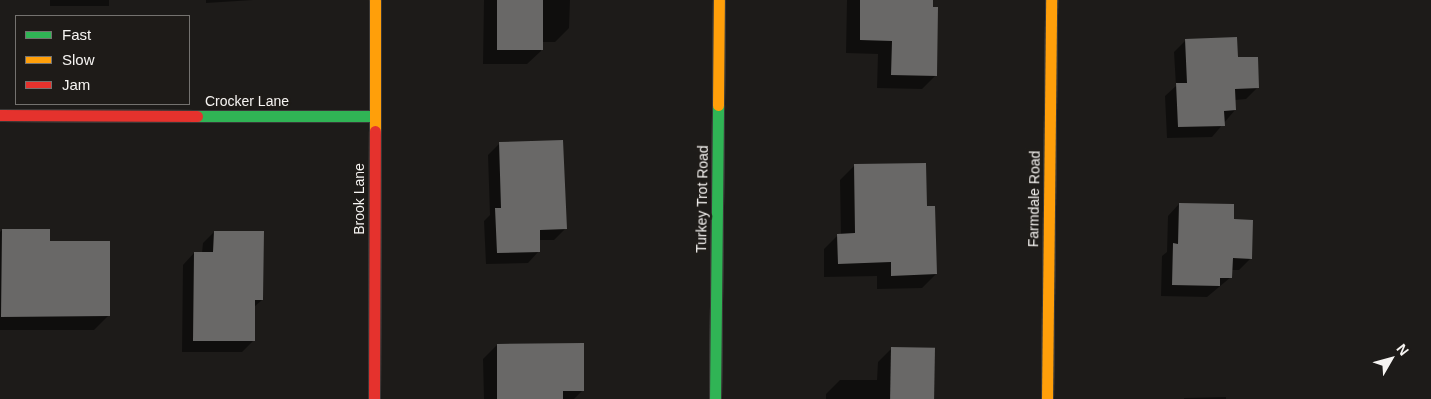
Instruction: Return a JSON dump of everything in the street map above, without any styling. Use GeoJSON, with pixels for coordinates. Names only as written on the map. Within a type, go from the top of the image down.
{"type":"FeatureCollection","features":[{"type":"Feature","properties":{"kind":"street","name":"Brook Lane"},"geometry":{"type":"LineString","coordinates":[[374,399],[375,0]]}},
{"type":"Feature","properties":{"kind":"street","name":"Turkey Trot Road"},"geometry":{"type":"LineString","coordinates":[[715,399],[719,0]]}},
{"type":"Feature","properties":{"kind":"street","name":"Farmdale Road"},"geometry":{"type":"LineString","coordinates":[[1046,399],[1051,0]]}},
{"type":"Feature","properties":{"kind":"street","name":"Crocker Lane"},"geometry":{"type":"LineString","coordinates":[[0,115],[374,116]]}},
{"type":"Feature","properties":{"kind":"building"},"geometry":{"type":"Polygon","coordinates":[[[497,0],[543,0],[543,50],[497,50],[497,0]]]}},
{"type":"Feature","properties":{"kind":"building"},"geometry":{"type":"Polygon","coordinates":[[[860,0],[933,0],[933,7],[938,7],[937,76],[891,75],[892,41],[860,40],[860,0]]]}},
{"type":"Feature","properties":{"kind":"building"},"geometry":{"type":"Polygon","coordinates":[[[1237,37],[1238,57],[1258,57],[1259,88],[1235,89],[1236,110],[1224,111],[1225,126],[1178,127],[1176,83],[1187,83],[1185,39],[1237,37]]]}},
{"type":"Feature","properties":{"kind":"building"},"geometry":{"type":"Polygon","coordinates":[[[563,140],[567,229],[540,230],[540,252],[497,253],[495,208],[501,208],[499,142],[563,140]]]}},
{"type":"Feature","properties":{"kind":"building"},"geometry":{"type":"Polygon","coordinates":[[[926,163],[927,206],[935,206],[937,274],[891,276],[891,262],[838,264],[837,234],[855,233],[854,164],[926,163]]]}},
{"type":"Feature","properties":{"kind":"building"},"geometry":{"type":"Polygon","coordinates":[[[1179,203],[1234,204],[1234,219],[1253,220],[1252,259],[1233,258],[1232,278],[1220,278],[1220,286],[1172,285],[1173,243],[1178,244],[1179,203]]]}},
{"type":"Feature","properties":{"kind":"building"},"geometry":{"type":"Polygon","coordinates":[[[2,229],[50,229],[50,241],[110,241],[110,316],[1,317],[2,229]]]}},
{"type":"Feature","properties":{"kind":"building"},"geometry":{"type":"Polygon","coordinates":[[[214,231],[264,231],[263,300],[255,300],[255,341],[193,341],[194,252],[213,252],[214,231]]]}},
{"type":"Feature","properties":{"kind":"building"},"geometry":{"type":"Polygon","coordinates":[[[584,343],[584,391],[563,391],[563,399],[497,399],[497,344],[584,343]]]}},
{"type":"Feature","properties":{"kind":"building"},"geometry":{"type":"Polygon","coordinates":[[[891,347],[935,348],[934,399],[890,399],[891,347]]]}},
{"type":"Feature","properties":{"kind":"traffic: fast"},"geometry":{"type":"LineString","coordinates":[[715,399],[718,105]]}},
{"type":"Feature","properties":{"kind":"traffic: fast"},"geometry":{"type":"LineString","coordinates":[[197,116],[374,116]]}},
{"type":"Feature","properties":{"kind":"traffic: slow"},"geometry":{"type":"LineString","coordinates":[[375,0],[375,131]]}},
{"type":"Feature","properties":{"kind":"traffic: slow"},"geometry":{"type":"LineString","coordinates":[[718,105],[719,0]]}},
{"type":"Feature","properties":{"kind":"traffic: slow"},"geometry":{"type":"LineString","coordinates":[[1047,399],[1051,0]]}},
{"type":"Feature","properties":{"kind":"traffic: jam"},"geometry":{"type":"LineString","coordinates":[[0,115],[197,116]]}},
{"type":"Feature","properties":{"kind":"traffic: jam"},"geometry":{"type":"LineString","coordinates":[[374,399],[375,131]]}}]}
